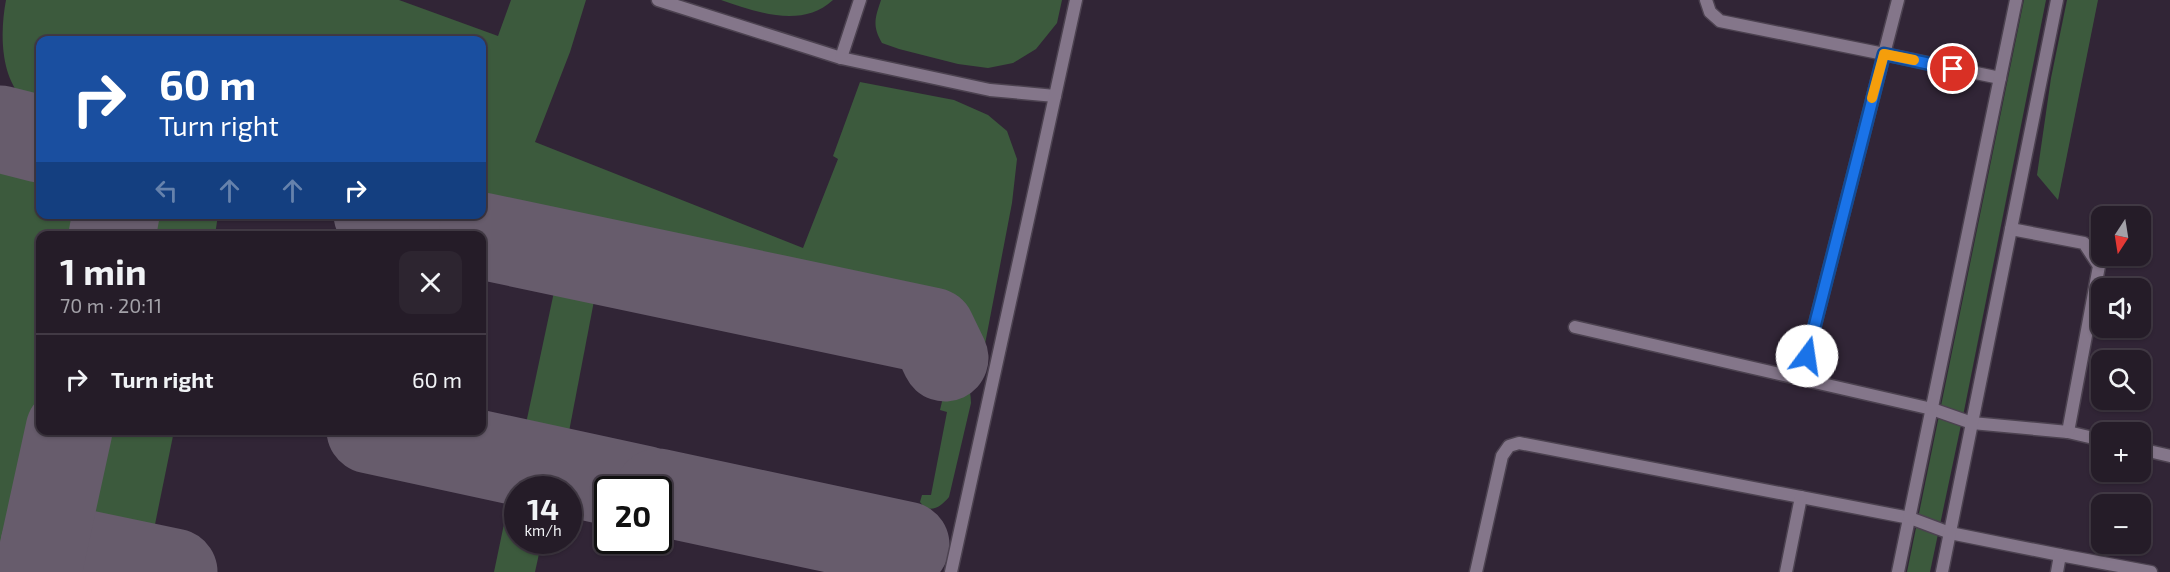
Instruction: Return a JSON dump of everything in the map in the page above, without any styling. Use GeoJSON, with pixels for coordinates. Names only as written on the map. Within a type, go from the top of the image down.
{"type":"FeatureCollection","features":[{"type":"Feature","properties":{"kind":"lane"},"geometry":{"type":"LineString","coordinates":[[658,0],[841,58],[990,90],[1055,96]]}},
{"type":"Feature","properties":{"kind":"lane"},"geometry":{"type":"LineString","coordinates":[[841,58],[860,0]]}},
{"type":"Feature","properties":{"kind":"lane"},"geometry":{"type":"LineString","coordinates":[[951,572],[1076,0]]}},
{"type":"Feature","properties":{"kind":"lane"},"geometry":{"type":"LineString","coordinates":[[1706,0],[1710,12],[1720,21],[2000,78]]}},
{"type":"Feature","properties":{"kind":"lane"},"geometry":{"type":"LineString","coordinates":[[1801,379],[1898,0]]}},
{"type":"Feature","properties":{"kind":"lane"},"geometry":{"type":"LineString","coordinates":[[1898,572],[2016,0]]}},
{"type":"Feature","properties":{"kind":"lane"},"geometry":{"type":"LineString","coordinates":[[1942,572],[2057,0]]}},
{"type":"Feature","properties":{"kind":"lane"},"geometry":{"type":"LineString","coordinates":[[2011,229],[2084,243],[2099,266],[2068,432]]}},
{"type":"Feature","properties":{"kind":"lane"},"geometry":{"type":"LineString","coordinates":[[1575,327],[1932,410],[1972,423],[2068,432],[2091,437]]}},
{"type":"Feature","properties":{"kind":"lane"},"geometry":{"type":"LineString","coordinates":[[1476,572],[1502,456],[1509,446],[1519,443],[1910,518],[1950,533],[2151,572]]}},
{"type":"Feature","properties":{"kind":"lane"},"geometry":{"type":"LineString","coordinates":[[2151,452],[2170,456]]}},
{"type":"Feature","properties":{"kind":"lane"},"geometry":{"type":"LineString","coordinates":[[1786,572],[1801,497]]}},
{"type":"Feature","properties":{"kind":"lane"},"geometry":{"type":"LineString","coordinates":[[2057,572],[2060,555]]}},
{"type":"Feature","properties":{"kind":"green space"},"geometry":{"type":"Polygon","coordinates":[[[6,0],[399,0],[498,36],[511,0],[586,0],[570,52],[535,142],[803,248],[838,159],[833,156],[860,82],[954,100],[988,115],[1007,131],[1017,159],[1012,203],[985,344],[978,351],[961,352],[953,349],[962,303],[486,201],[486,36],[36,36],[36,105],[23,99],[10,78],[4,52],[3,26],[6,0]]]}},
{"type":"Feature","properties":{"kind":"green space"},"geometry":{"type":"Polygon","coordinates":[[[721,0],[833,0],[821,9],[793,16],[764,13],[721,0]]]}},
{"type":"Feature","properties":{"kind":"green space"},"geometry":{"type":"Polygon","coordinates":[[[881,0],[1062,0],[1057,23],[1036,49],[1013,63],[988,68],[958,64],[882,43],[876,22],[881,0]]]}},
{"type":"Feature","properties":{"kind":"green space"},"geometry":{"type":"Polygon","coordinates":[[[2024,0],[2046,0],[1965,406],[1930,572],[1907,572],[2024,0]]]}},
{"type":"Feature","properties":{"kind":"green space"},"geometry":{"type":"Polygon","coordinates":[[[2067,0],[2098,0],[2058,200],[2037,175],[2051,78],[2067,0]]]}},
{"type":"Feature","properties":{"kind":"green space"},"geometry":{"type":"Polygon","coordinates":[[[0,156],[8,156],[36,164],[36,219],[84,219],[84,231],[36,231],[36,435],[41,435],[9,572],[0,572],[0,156]]]}},
{"type":"Feature","properties":{"kind":"green space"},"geometry":{"type":"Polygon","coordinates":[[[147,219],[217,219],[216,231],[143,231],[147,219]]]}},
{"type":"Feature","properties":{"kind":"green space"},"geometry":{"type":"Polygon","coordinates":[[[558,273],[598,280],[567,442],[557,446],[531,441],[524,433],[558,273]]]}},
{"type":"Feature","properties":{"kind":"green space"},"geometry":{"type":"Polygon","coordinates":[[[949,372],[959,376],[966,383],[971,403],[949,497],[938,507],[929,509],[920,502],[922,495],[931,495],[947,412],[940,410],[949,372]]]}},
{"type":"Feature","properties":{"kind":"green space"},"geometry":{"type":"Polygon","coordinates":[[[99,435],[173,435],[151,544],[110,537],[81,507],[99,435]]]}},
{"type":"Feature","properties":{"kind":"green space"},"geometry":{"type":"Polygon","coordinates":[[[504,524],[504,554],[539,554],[535,572],[494,572],[504,524]]]}},
{"type":"Feature","properties":{"kind":"green space"},"geometry":{"type":"Polygon","coordinates":[[[926,530],[936,535],[939,544],[935,572],[906,572],[913,541],[916,536],[926,530]]]}},
{"type":"Feature","properties":{"kind":"taxiway"},"geometry":{"type":"LineString","coordinates":[[0,129],[36,138]]}},
{"type":"Feature","properties":{"kind":"taxiway"},"geometry":{"type":"LineString","coordinates":[[113,231],[115,219]]}},
{"type":"Feature","properties":{"kind":"taxiway"},"geometry":{"type":"LineString","coordinates":[[400,219],[454,231]]}},
{"type":"Feature","properties":{"kind":"taxiway"},"geometry":{"type":"LineString","coordinates":[[486,237],[932,331],[945,358]]}},
{"type":"Feature","properties":{"kind":"taxiway"},"geometry":{"type":"LineString","coordinates":[[38,572],[68,435]]}},
{"type":"Feature","properties":{"kind":"taxiway"},"geometry":{"type":"LineString","coordinates":[[393,435],[594,478]]}},
{"type":"Feature","properties":{"kind":"taxiway"},"geometry":{"type":"LineString","coordinates":[[672,495],[906,545]]}},
{"type":"Feature","properties":{"kind":"taxiway"},"geometry":{"type":"LineString","coordinates":[[44,545],[174,572]]}},
{"type":"Feature","properties":{"kind":"slow traffic"},"geometry":{"type":"LineString","coordinates":[[1872,98],[1884,54],[1914,60]]}},
{"type":"Feature","properties":{"kind":"route"},"geometry":{"type":"LineString","coordinates":[[1807,356],[1884,54],[1953,69]]}}]}
